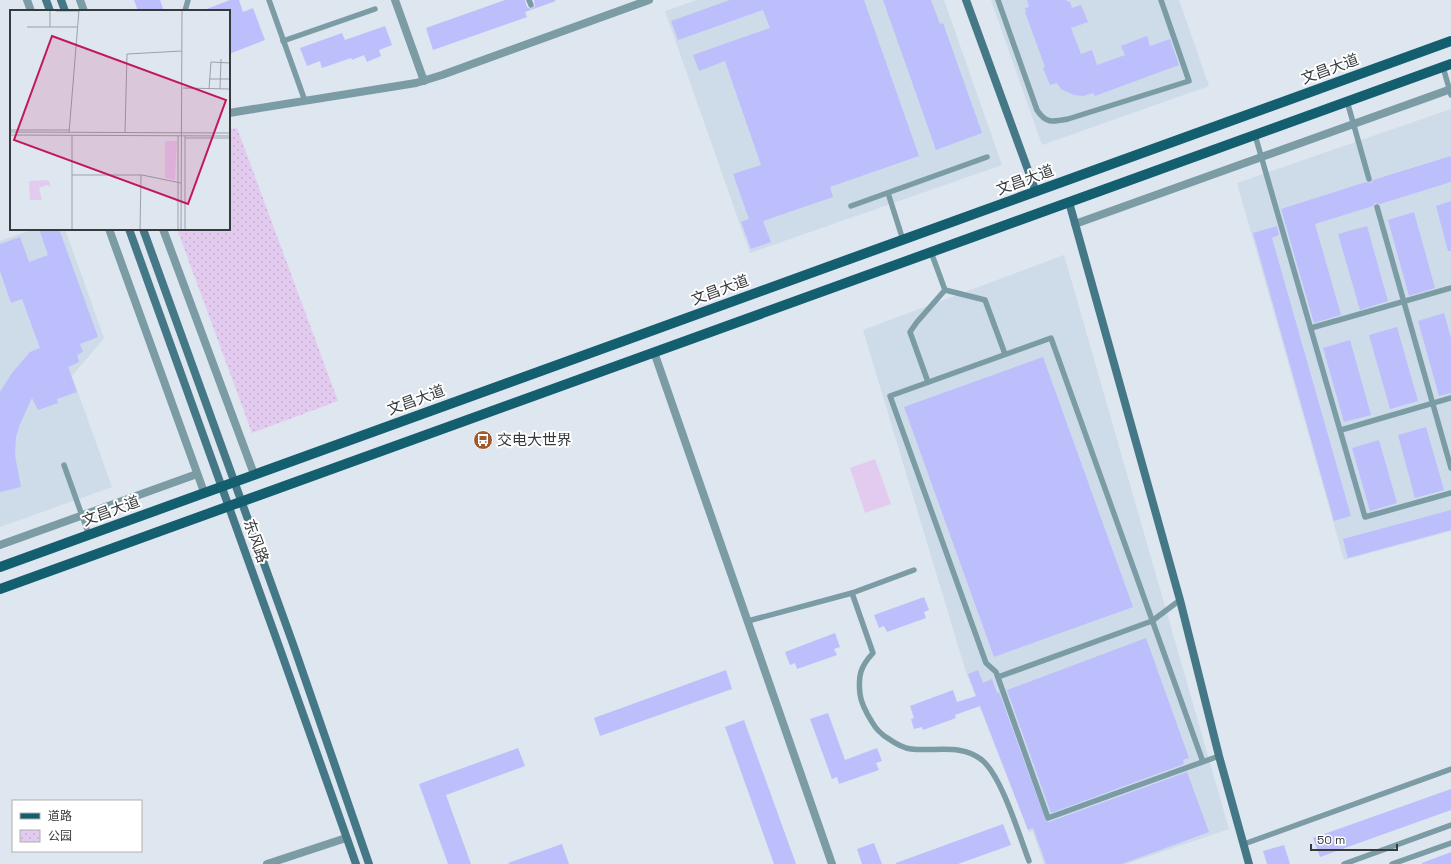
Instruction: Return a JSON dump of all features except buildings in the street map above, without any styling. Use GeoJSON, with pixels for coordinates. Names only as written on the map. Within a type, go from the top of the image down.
{"type":"FeatureCollection","features":[{"type":"Feature","properties":{"kind":"main road"},"geometry":{"type":"LineString","coordinates":[[46,0],[50,10]]}},
{"type":"Feature","properties":{"kind":"main road"},"geometry":{"type":"LineString","coordinates":[[61,0],[65,10]]}},
{"type":"Feature","properties":{"kind":"main road"},"geometry":{"type":"LineString","coordinates":[[966,0],[1036,192]]}},
{"type":"Feature","properties":{"kind":"main road","name":"文昌大道"},"geometry":{"type":"LineString","coordinates":[[0,567],[1451,41]]}},
{"type":"Feature","properties":{"kind":"main road"},"geometry":{"type":"LineString","coordinates":[[0,589],[1447,65]]}},
{"type":"Feature","properties":{"kind":"main road"},"geometry":{"type":"LineString","coordinates":[[1069,202],[1180,600],[1219,756],[1249,864]]}},
{"type":"Feature","properties":{"kind":"main road","name":"东风路"},"geometry":{"type":"LineString","coordinates":[[129,230],[356,864]]}},
{"type":"Feature","properties":{"kind":"main road","name":"东风路"},"geometry":{"type":"LineString","coordinates":[[143,230],[369,864]]}},
{"type":"Feature","properties":{"kind":"street"},"geometry":{"type":"LineString","coordinates":[[27,0],[31,10]]}},
{"type":"Feature","properties":{"kind":"street"},"geometry":{"type":"LineString","coordinates":[[80,0],[84,10]]}},
{"type":"Feature","properties":{"kind":"street"},"geometry":{"type":"LineString","coordinates":[[395,0],[424,81]]}},
{"type":"Feature","properties":{"kind":"street"},"geometry":{"type":"LineString","coordinates":[[230,113],[404,86],[424,81],[649,0]]}},
{"type":"Feature","properties":{"kind":"street"},"geometry":{"type":"LineString","coordinates":[[1075,224],[1450,91]]}},
{"type":"Feature","properties":{"kind":"street"},"geometry":{"type":"LineString","coordinates":[[109,230],[204,492]]}},
{"type":"Feature","properties":{"kind":"street"},"geometry":{"type":"LineString","coordinates":[[163,230],[254,474]]}},
{"type":"Feature","properties":{"kind":"street"},"geometry":{"type":"LineString","coordinates":[[654,352],[832,864]]}},
{"type":"Feature","properties":{"kind":"street"},"geometry":{"type":"LineString","coordinates":[[0,545],[197,474]]}},
{"type":"Feature","properties":{"kind":"street"},"geometry":{"type":"LineString","coordinates":[[267,864],[346,838]]}},
{"type":"Feature","properties":{"kind":"lane"},"geometry":{"type":"LineString","coordinates":[[185,10],[188,0]]}},
{"type":"Feature","properties":{"kind":"lane"},"geometry":{"type":"LineString","coordinates":[[269,0],[305,101]]}},
{"type":"Feature","properties":{"kind":"lane"},"geometry":{"type":"LineString","coordinates":[[998,0],[1037,110],[1046,121],[1053,122],[1068,119],[1189,80],[1161,0]]}},
{"type":"Feature","properties":{"kind":"lane"},"geometry":{"type":"LineString","coordinates":[[284,41],[375,9]]}},
{"type":"Feature","properties":{"kind":"lane"},"geometry":{"type":"LineString","coordinates":[[1447,65],[1450,91]]}},
{"type":"Feature","properties":{"kind":"lane"},"geometry":{"type":"LineString","coordinates":[[1347,101],[1369,179]]}},
{"type":"Feature","properties":{"kind":"lane"},"geometry":{"type":"LineString","coordinates":[[1254,135],[1341,430],[1365,517],[1451,493]]}},
{"type":"Feature","properties":{"kind":"lane"},"geometry":{"type":"LineString","coordinates":[[851,206],[987,157]]}},
{"type":"Feature","properties":{"kind":"lane"},"geometry":{"type":"LineString","coordinates":[[888,193],[903,240]]}},
{"type":"Feature","properties":{"kind":"lane"},"geometry":{"type":"LineString","coordinates":[[1377,207],[1451,468]]}},
{"type":"Feature","properties":{"kind":"lane"},"geometry":{"type":"LineString","coordinates":[[931,252],[945,290]]}},
{"type":"Feature","properties":{"kind":"lane"},"geometry":{"type":"LineString","coordinates":[[1311,328],[1451,288]]}},
{"type":"Feature","properties":{"kind":"lane"},"geometry":{"type":"LineString","coordinates":[[945,290],[985,300],[1005,354]]}},
{"type":"Feature","properties":{"kind":"lane"},"geometry":{"type":"LineString","coordinates":[[928,382],[910,332],[945,290]]}},
{"type":"Feature","properties":{"kind":"lane"},"geometry":{"type":"LineString","coordinates":[[1203,762],[1051,338],[890,396],[986,664],[996,672],[1048,818],[1203,762],[1219,756]]}},
{"type":"Feature","properties":{"kind":"lane"},"geometry":{"type":"LineString","coordinates":[[1341,430],[1451,398]]}},
{"type":"Feature","properties":{"kind":"lane"},"geometry":{"type":"LineString","coordinates":[[64,465],[89,535]]}},
{"type":"Feature","properties":{"kind":"lane"},"geometry":{"type":"LineString","coordinates":[[748,621],[852,593],[914,570]]}},
{"type":"Feature","properties":{"kind":"lane"},"geometry":{"type":"LineString","coordinates":[[852,593],[873,653],[861,668],[859,684],[861,699],[874,726],[899,746],[911,749],[958,750],[968,752],[981,760],[992,772],[1001,789],[1029,861]]}},
{"type":"Feature","properties":{"kind":"lane"},"geometry":{"type":"LineString","coordinates":[[998,677],[1152,621],[1180,600]]}},
{"type":"Feature","properties":{"kind":"lane"},"geometry":{"type":"LineString","coordinates":[[1244,844],[1451,769]]}},
{"type":"Feature","properties":{"kind":"lane"},"geometry":{"type":"LineString","coordinates":[[1344,864],[1451,825]]}},
{"type":"Feature","properties":{"kind":"lane"},"geometry":{"type":"LineString","coordinates":[[1392,864],[1451,843]]}},
{"type":"Feature","properties":{"kind":"shaded area"},"geometry":{"type":"Polygon","coordinates":[[[697,0],[944,0],[1002,165],[750,253],[665,11],[697,0]]]}},
{"type":"Feature","properties":{"kind":"shaded area"},"geometry":{"type":"Polygon","coordinates":[[[991,0],[1179,0],[1209,86],[1042,145],[991,0]]]}},
{"type":"Feature","properties":{"kind":"shaded area"},"geometry":{"type":"Polygon","coordinates":[[[1451,109],[1451,531],[1344,560],[1237,183],[1451,109]]]}},
{"type":"Feature","properties":{"kind":"shaded area"},"geometry":{"type":"Polygon","coordinates":[[[31,230],[65,230],[104,338],[72,376],[112,487],[0,527],[0,241],[31,230]]]}},
{"type":"Feature","properties":{"kind":"shaded area"},"geometry":{"type":"Polygon","coordinates":[[[1064,255],[1229,829],[1126,864],[1044,864],[1033,832],[1029,832],[1028,830],[966,672],[863,330],[1064,255]]]}},
{"type":"Feature","properties":{"kind":"green space"},"geometry":{"type":"Polygon","coordinates":[[[237,128],[338,401],[252,433],[177,230],[230,230],[230,129],[237,128]]]}},
{"type":"Feature","properties":{"kind":"green space"},"geometry":{"type":"Polygon","coordinates":[[[875,459],[891,504],[865,513],[850,468],[875,459]]]}},
{"type":"Feature","properties":{"kind":"place","name":"交电大世界"},"geometry":{"type":"Point","coordinates":[483,440]}}]}
